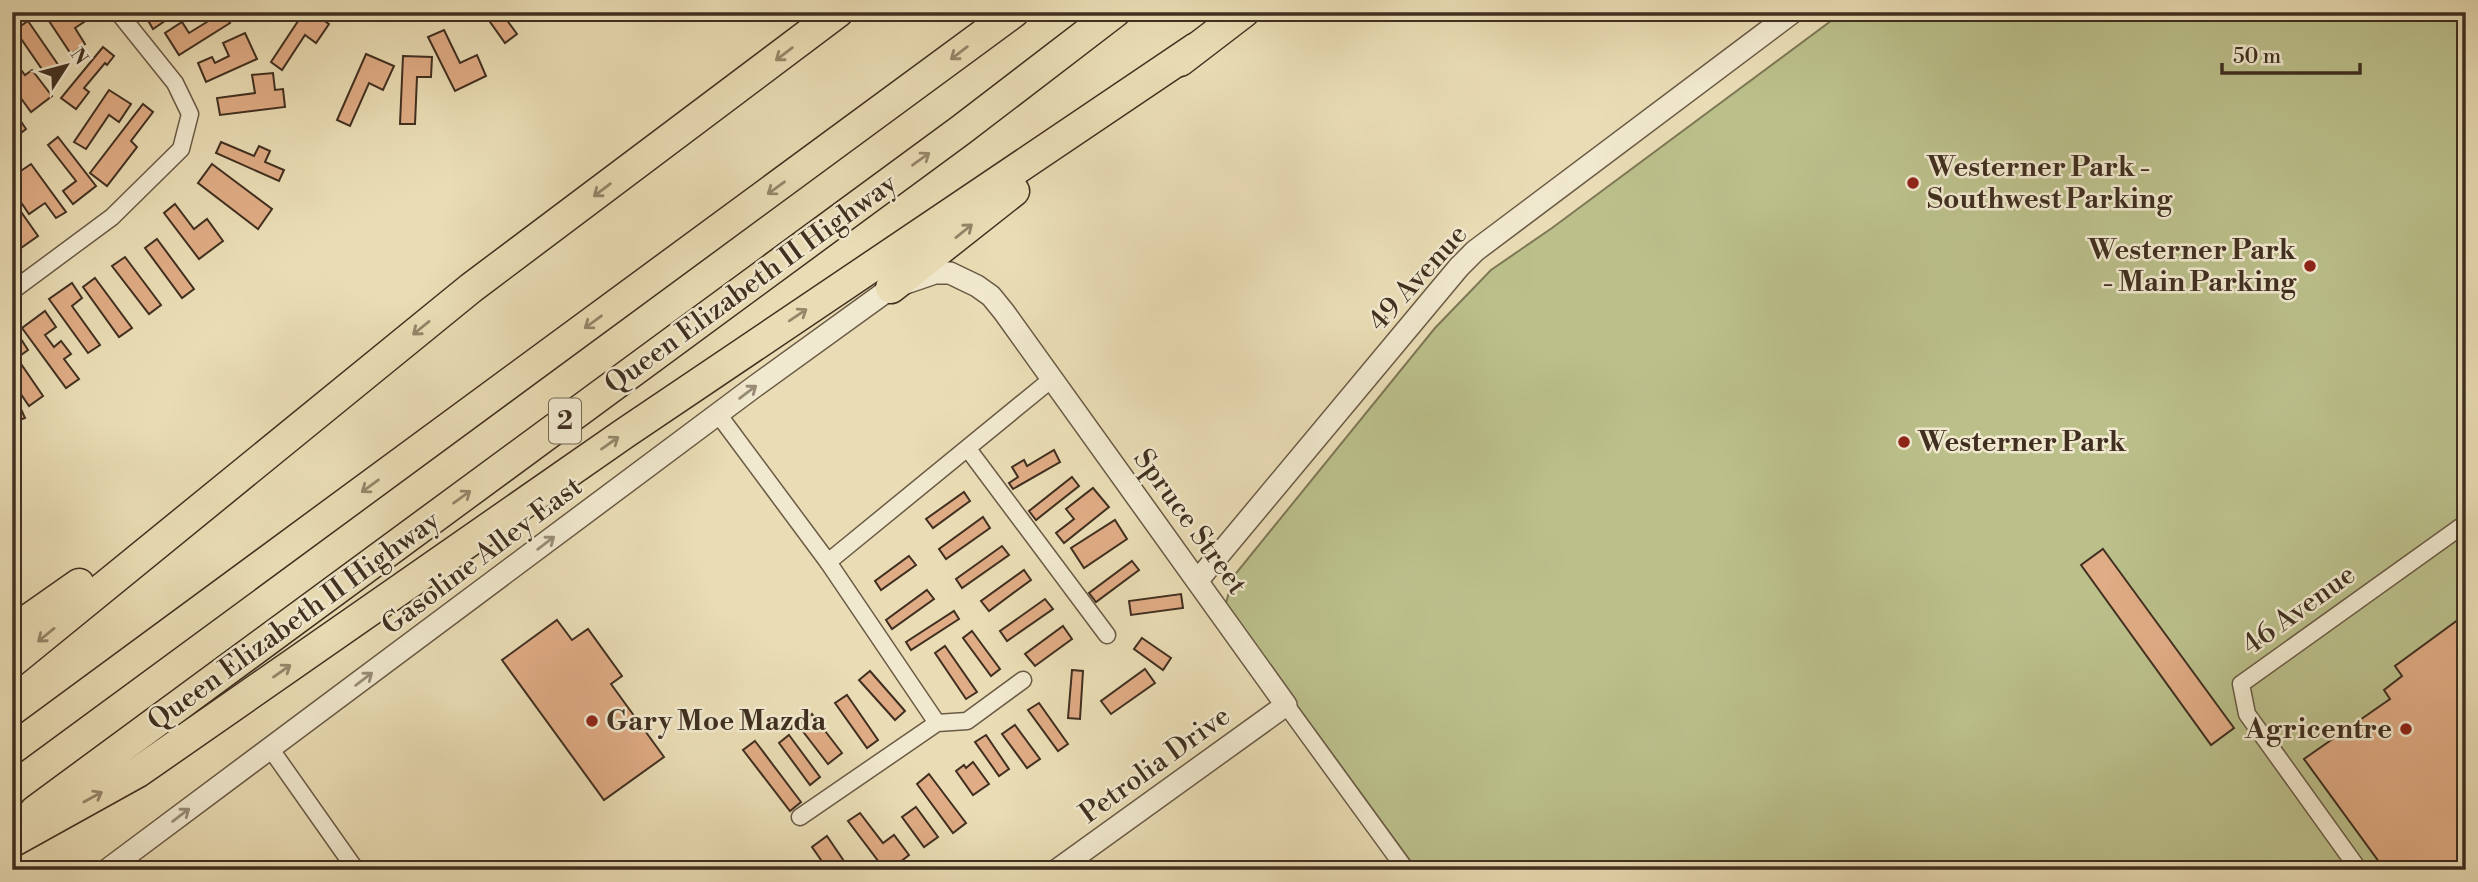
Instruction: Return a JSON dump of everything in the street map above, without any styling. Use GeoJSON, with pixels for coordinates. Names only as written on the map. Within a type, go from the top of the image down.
{"type":"FeatureCollection","features":[{"type":"Feature","properties":{"kind":"highway"},"geometry":{"type":"LineString","coordinates":[[12,662],[471,288],[838,12]]}},
{"type":"Feature","properties":{"kind":"highway","name":"2"},"geometry":{"type":"LineString","coordinates":[[12,749],[1014,12]]}},
{"type":"Feature","properties":{"kind":"highway","name":"Queen Elizabeth II Highway"},"geometry":{"type":"LineString","coordinates":[[12,828],[939,146],[1115,12]]}},
{"type":"Feature","properties":{"kind":"highway"},"geometry":{"type":"LineString","coordinates":[[891,288],[1244,12]]}},
{"type":"Feature","properties":{"kind":"highway"},"geometry":{"type":"LineString","coordinates":[[12,842],[138,772],[625,433],[1196,48]]}},
{"type":"Feature","properties":{"kind":"highway"},"geometry":{"type":"LineString","coordinates":[[12,631],[269,451]]}},
{"type":"Feature","properties":{"kind":"street"},"geometry":{"type":"LineString","coordinates":[[12,291],[112,217],[181,149],[190,114],[176,83],[118,12]]}},
{"type":"Feature","properties":{"kind":"street","name":"49 Avenue"},"geometry":{"type":"LineString","coordinates":[[1198,580],[1475,251],[1793,12]]}},
{"type":"Feature","properties":{"kind":"street","name":"Spruce Street"},"geometry":{"type":"LineString","coordinates":[[891,288],[935,273],[950,273],[991,296],[1053,378],[1406,870]]}},
{"type":"Feature","properties":{"kind":"street","name":"Gasoline Alley East"},"geometry":{"type":"LineString","coordinates":[[107,870],[891,288]]}},
{"type":"Feature","properties":{"kind":"street"},"geometry":{"type":"LineString","coordinates":[[828,562],[1053,378]]}},
{"type":"Feature","properties":{"kind":"street"},"geometry":{"type":"LineString","coordinates":[[718,414],[828,562],[937,723]]}},
{"type":"Feature","properties":{"kind":"street"},"geometry":{"type":"LineString","coordinates":[[968,449],[1107,635]]}},
{"type":"Feature","properties":{"kind":"street","name":"46 Avenue"},"geometry":{"type":"LineString","coordinates":[[2359,870],[2247,714],[2241,684],[2466,523]]}},
{"type":"Feature","properties":{"kind":"street"},"geometry":{"type":"LineString","coordinates":[[800,817],[937,723],[967,721],[1023,680]]}},
{"type":"Feature","properties":{"kind":"street","name":"Petrolia Drive"},"geometry":{"type":"LineString","coordinates":[[1057,870],[1286,705]]}},
{"type":"Feature","properties":{"kind":"street"},"geometry":{"type":"LineString","coordinates":[[270,748],[356,870]]}},
{"type":"Feature","properties":{"kind":"green space","name":"Westerner Park"},"geometry":{"type":"Polygon","coordinates":[[[1843,12],[2466,12],[2466,870],[1417,870],[1225,607],[1233,577],[1435,328],[1491,270],[1552,228],[1843,12]]]}},
{"type":"Feature","properties":{"kind":"building"},"geometry":{"type":"Polygon","coordinates":[[[43,12],[77,12],[84,22],[75,28],[85,44],[71,54],[43,12]]]}},
{"type":"Feature","properties":{"kind":"building"},"geometry":{"type":"Polygon","coordinates":[[[153,12],[178,12],[153,29],[146,17],[153,12]]]}},
{"type":"Feature","properties":{"kind":"building"},"geometry":{"type":"Polygon","coordinates":[[[223,12],[230,23],[179,55],[165,33],[182,22],[189,33],[223,12]]]}},
{"type":"Feature","properties":{"kind":"building"},"geometry":{"type":"Polygon","coordinates":[[[304,12],[311,12],[329,24],[316,43],[305,35],[282,70],[271,62],[304,12]]]}},
{"type":"Feature","properties":{"kind":"building"},"geometry":{"type":"Polygon","coordinates":[[[483,12],[501,12],[517,34],[505,43],[483,12]]]}},
{"type":"Feature","properties":{"kind":"building"},"geometry":{"type":"Polygon","coordinates":[[[28,21],[59,66],[46,75],[15,30],[28,21]]]}},
{"type":"Feature","properties":{"kind":"building"},"geometry":{"type":"Polygon","coordinates":[[[444,30],[460,63],[477,55],[486,76],[455,91],[428,37],[444,30]]]}},
{"type":"Feature","properties":{"kind":"building"},"geometry":{"type":"Polygon","coordinates":[[[245,33],[257,59],[206,82],[198,63],[212,57],[215,63],[229,56],[223,43],[245,33]]]}},
{"type":"Feature","properties":{"kind":"building"},"geometry":{"type":"Polygon","coordinates":[[[103,47],[114,56],[84,88],[89,92],[76,109],[61,98],[103,47]]]}},
{"type":"Feature","properties":{"kind":"building"},"geometry":{"type":"Polygon","coordinates":[[[366,54],[394,66],[383,90],[369,83],[350,126],[337,120],[366,54]]]}},
{"type":"Feature","properties":{"kind":"building"},"geometry":{"type":"Polygon","coordinates":[[[403,56],[432,57],[431,77],[417,77],[415,124],[400,124],[403,56]]]}},
{"type":"Feature","properties":{"kind":"building"},"geometry":{"type":"Polygon","coordinates":[[[12,58],[25,75],[32,70],[52,96],[31,112],[12,86],[12,58]]]}},
{"type":"Feature","properties":{"kind":"building"},"geometry":{"type":"Polygon","coordinates":[[[273,73],[275,90],[283,89],[285,107],[220,115],[217,98],[255,93],[252,75],[273,73]]]}},
{"type":"Feature","properties":{"kind":"building"},"geometry":{"type":"Polygon","coordinates":[[[109,90],[131,104],[119,122],[109,115],[86,149],[74,142],[109,90]]]}},
{"type":"Feature","properties":{"kind":"building"},"geometry":{"type":"Polygon","coordinates":[[[143,104],[153,112],[131,141],[137,147],[107,186],[90,173],[143,104]]]}},
{"type":"Feature","properties":{"kind":"building"},"geometry":{"type":"Polygon","coordinates":[[[18,117],[26,129],[12,140],[12,121],[18,117]]]}},
{"type":"Feature","properties":{"kind":"building"},"geometry":{"type":"Polygon","coordinates":[[[58,137],[96,186],[73,204],[63,191],[76,181],[48,145],[58,137]]]}},
{"type":"Feature","properties":{"kind":"building"},"geometry":{"type":"Polygon","coordinates":[[[221,142],[254,156],[259,146],[270,151],[265,162],[284,170],[279,181],[216,153],[221,142]]]}},
{"type":"Feature","properties":{"kind":"building"},"geometry":{"type":"Polygon","coordinates":[[[31,164],[66,212],[56,218],[45,203],[29,214],[16,195],[20,188],[12,177],[31,164]]]}},
{"type":"Feature","properties":{"kind":"building"},"geometry":{"type":"Polygon","coordinates":[[[212,164],[272,209],[258,229],[198,183],[212,164]]]}},
{"type":"Feature","properties":{"kind":"building"},"geometry":{"type":"Polygon","coordinates":[[[12,199],[38,236],[14,253],[12,251],[12,199]]]}},
{"type":"Feature","properties":{"kind":"building"},"geometry":{"type":"Polygon","coordinates":[[[175,204],[194,229],[207,219],[223,241],[199,259],[164,213],[175,204]]]}},
{"type":"Feature","properties":{"kind":"building"},"geometry":{"type":"Polygon","coordinates":[[[157,239],[194,289],[182,298],[145,248],[157,239]]]}},
{"type":"Feature","properties":{"kind":"building"},"geometry":{"type":"Polygon","coordinates":[[[125,257],[161,305],[149,314],[112,266],[125,257]]]}},
{"type":"Feature","properties":{"kind":"building"},"geometry":{"type":"Polygon","coordinates":[[[95,278],[132,328],[119,337],[83,287],[95,278]]]}},
{"type":"Feature","properties":{"kind":"building"},"geometry":{"type":"Polygon","coordinates":[[[72,283],[82,298],[72,306],[100,345],[88,353],[49,299],[72,283]]]}},
{"type":"Feature","properties":{"kind":"building"},"geometry":{"type":"Polygon","coordinates":[[[45,311],[56,327],[45,335],[54,347],[61,341],[71,354],[64,359],[79,379],[66,388],[22,328],[45,311]]]}},
{"type":"Feature","properties":{"kind":"building"},"geometry":{"type":"Polygon","coordinates":[[[19,336],[28,350],[17,358],[43,396],[29,406],[12,381],[12,340],[19,336]]]}},
{"type":"Feature","properties":{"kind":"building"},"geometry":{"type":"Polygon","coordinates":[[[16,398],[25,418],[12,423],[12,399],[16,398]]]}},
{"type":"Feature","properties":{"kind":"building"},"geometry":{"type":"Polygon","coordinates":[[[1054,450],[1060,462],[1013,489],[1009,483],[1018,477],[1012,467],[1024,460],[1027,466],[1054,450]]]}},
{"type":"Feature","properties":{"kind":"building"},"geometry":{"type":"Polygon","coordinates":[[[1072,477],[1079,486],[1036,520],[1029,511],[1072,477]]]}},
{"type":"Feature","properties":{"kind":"building"},"geometry":{"type":"Polygon","coordinates":[[[1093,488],[1109,507],[1064,543],[1056,533],[1074,519],[1066,509],[1093,488]]]}},
{"type":"Feature","properties":{"kind":"building"},"geometry":{"type":"Polygon","coordinates":[[[964,492],[970,501],[933,528],[926,519],[964,492]]]}},
{"type":"Feature","properties":{"kind":"building"},"geometry":{"type":"Polygon","coordinates":[[[983,517],[990,528],[946,559],[939,549],[983,517]]]}},
{"type":"Feature","properties":{"kind":"building"},"geometry":{"type":"Polygon","coordinates":[[[1115,520],[1127,539],[1084,568],[1071,548],[1115,520]]]}},
{"type":"Feature","properties":{"kind":"building"},"geometry":{"type":"Polygon","coordinates":[[[1002,546],[1009,555],[962,588],[956,579],[1002,546]]]}},
{"type":"Feature","properties":{"kind":"building"},"geometry":{"type":"Polygon","coordinates":[[[2103,549],[2234,728],[2211,745],[2081,565],[2103,549]]]}},
{"type":"Feature","properties":{"kind":"building"},"geometry":{"type":"Polygon","coordinates":[[[909,556],[916,565],[881,590],[875,581],[909,556]]]}},
{"type":"Feature","properties":{"kind":"building"},"geometry":{"type":"Polygon","coordinates":[[[1132,561],[1139,570],[1096,602],[1089,593],[1132,561]]]}},
{"type":"Feature","properties":{"kind":"building"},"geometry":{"type":"Polygon","coordinates":[[[1024,570],[1031,580],[989,611],[981,601],[1024,570]]]}},
{"type":"Feature","properties":{"kind":"building"},"geometry":{"type":"Polygon","coordinates":[[[927,590],[934,599],[892,629],[886,620],[927,590]]]}},
{"type":"Feature","properties":{"kind":"building"},"geometry":{"type":"Polygon","coordinates":[[[1181,594],[1183,608],[1131,615],[1129,601],[1181,594]]]}},
{"type":"Feature","properties":{"kind":"building"},"geometry":{"type":"Polygon","coordinates":[[[1045,599],[1053,609],[1007,641],[1000,631],[1045,599]]]}},
{"type":"Feature","properties":{"kind":"building"},"geometry":{"type":"Polygon","coordinates":[[[954,611],[959,619],[911,650],[906,642],[954,611]]]}},
{"type":"Feature","properties":{"kind":"building","name":"Agricentre"},"geometry":{"type":"Polygon","coordinates":[[[2466,614],[2466,870],[2385,870],[2304,759],[2390,699],[2384,690],[2402,676],[2395,666],[2466,614]]]}},
{"type":"Feature","properties":{"kind":"building","name":"Gary Moe Mazda"},"geometry":{"type":"Polygon","coordinates":[[[557,620],[572,640],[588,629],[622,676],[611,684],[664,757],[604,800],[502,660],[557,620]]]}},
{"type":"Feature","properties":{"kind":"building"},"geometry":{"type":"Polygon","coordinates":[[[1063,626],[1072,639],[1035,666],[1025,654],[1063,626]]]}},
{"type":"Feature","properties":{"kind":"building"},"geometry":{"type":"Polygon","coordinates":[[[972,631],[1000,669],[991,676],[963,638],[972,631]]]}},
{"type":"Feature","properties":{"kind":"building"},"geometry":{"type":"Polygon","coordinates":[[[1142,638],[1171,658],[1163,670],[1134,649],[1142,638]]]}},
{"type":"Feature","properties":{"kind":"building"},"geometry":{"type":"Polygon","coordinates":[[[945,646],[977,692],[966,699],[935,653],[945,646]]]}},
{"type":"Feature","properties":{"kind":"building"},"geometry":{"type":"Polygon","coordinates":[[[1145,669],[1155,683],[1111,714],[1101,701],[1145,669]]]}},
{"type":"Feature","properties":{"kind":"building"},"geometry":{"type":"Polygon","coordinates":[[[1072,670],[1083,671],[1080,719],[1068,718],[1072,670]]]}},
{"type":"Feature","properties":{"kind":"building"},"geometry":{"type":"Polygon","coordinates":[[[870,671],[905,711],[895,720],[859,680],[870,671]]]}},
{"type":"Feature","properties":{"kind":"building"},"geometry":{"type":"Polygon","coordinates":[[[847,695],[878,740],[867,748],[835,703],[847,695]]]}},
{"type":"Feature","properties":{"kind":"building"},"geometry":{"type":"Polygon","coordinates":[[[1039,703],[1068,744],[1058,751],[1028,710],[1039,703]]]}},
{"type":"Feature","properties":{"kind":"building"},"geometry":{"type":"Polygon","coordinates":[[[812,714],[842,753],[828,764],[798,725],[812,714]]]}},
{"type":"Feature","properties":{"kind":"building"},"geometry":{"type":"Polygon","coordinates":[[[1015,725],[1040,759],[1027,768],[1002,734],[1015,725]]]}},
{"type":"Feature","properties":{"kind":"building"},"geometry":{"type":"Polygon","coordinates":[[[789,735],[820,777],[810,785],[779,743],[789,735]]]}},
{"type":"Feature","properties":{"kind":"building"},"geometry":{"type":"Polygon","coordinates":[[[986,735],[1009,769],[999,776],[975,742],[986,735]]]}},
{"type":"Feature","properties":{"kind":"building"},"geometry":{"type":"Polygon","coordinates":[[[755,741],[801,802],[790,811],[743,750],[755,741]]]}},
{"type":"Feature","properties":{"kind":"building"},"geometry":{"type":"Polygon","coordinates":[[[973,762],[989,784],[973,795],[956,771],[973,762]]]}},
{"type":"Feature","properties":{"kind":"building"},"geometry":{"type":"Polygon","coordinates":[[[929,774],[966,823],[953,833],[917,784],[929,774]]]}},
{"type":"Feature","properties":{"kind":"building"},"geometry":{"type":"Polygon","coordinates":[[[916,807],[938,837],[924,847],[902,817],[916,807]]]}},
{"type":"Feature","properties":{"kind":"building"},"geometry":{"type":"Polygon","coordinates":[[[860,813],[883,843],[894,835],[909,855],[890,870],[885,870],[848,821],[860,813]]]}},
{"type":"Feature","properties":{"kind":"building"},"geometry":{"type":"Polygon","coordinates":[[[827,836],[850,870],[828,870],[812,847],[827,836]]]}},
{"type":"Feature","properties":{"kind":"place","name":"Westerner Park - Southwest Parking"},"geometry":{"type":"Point","coordinates":[1913,183]}},
{"type":"Feature","properties":{"kind":"place","name":"Westerner Park - Main Parking"},"geometry":{"type":"Point","coordinates":[2310,266]}},
{"type":"Feature","properties":{"kind":"place","name":"Westerner Park"},"geometry":{"type":"Point","coordinates":[1904,442]}},
{"type":"Feature","properties":{"kind":"place","name":"Gary Moe Mazda"},"geometry":{"type":"Point","coordinates":[592,721]}},
{"type":"Feature","properties":{"kind":"place","name":"Agricentre"},"geometry":{"type":"Point","coordinates":[2406,729]}}]}
